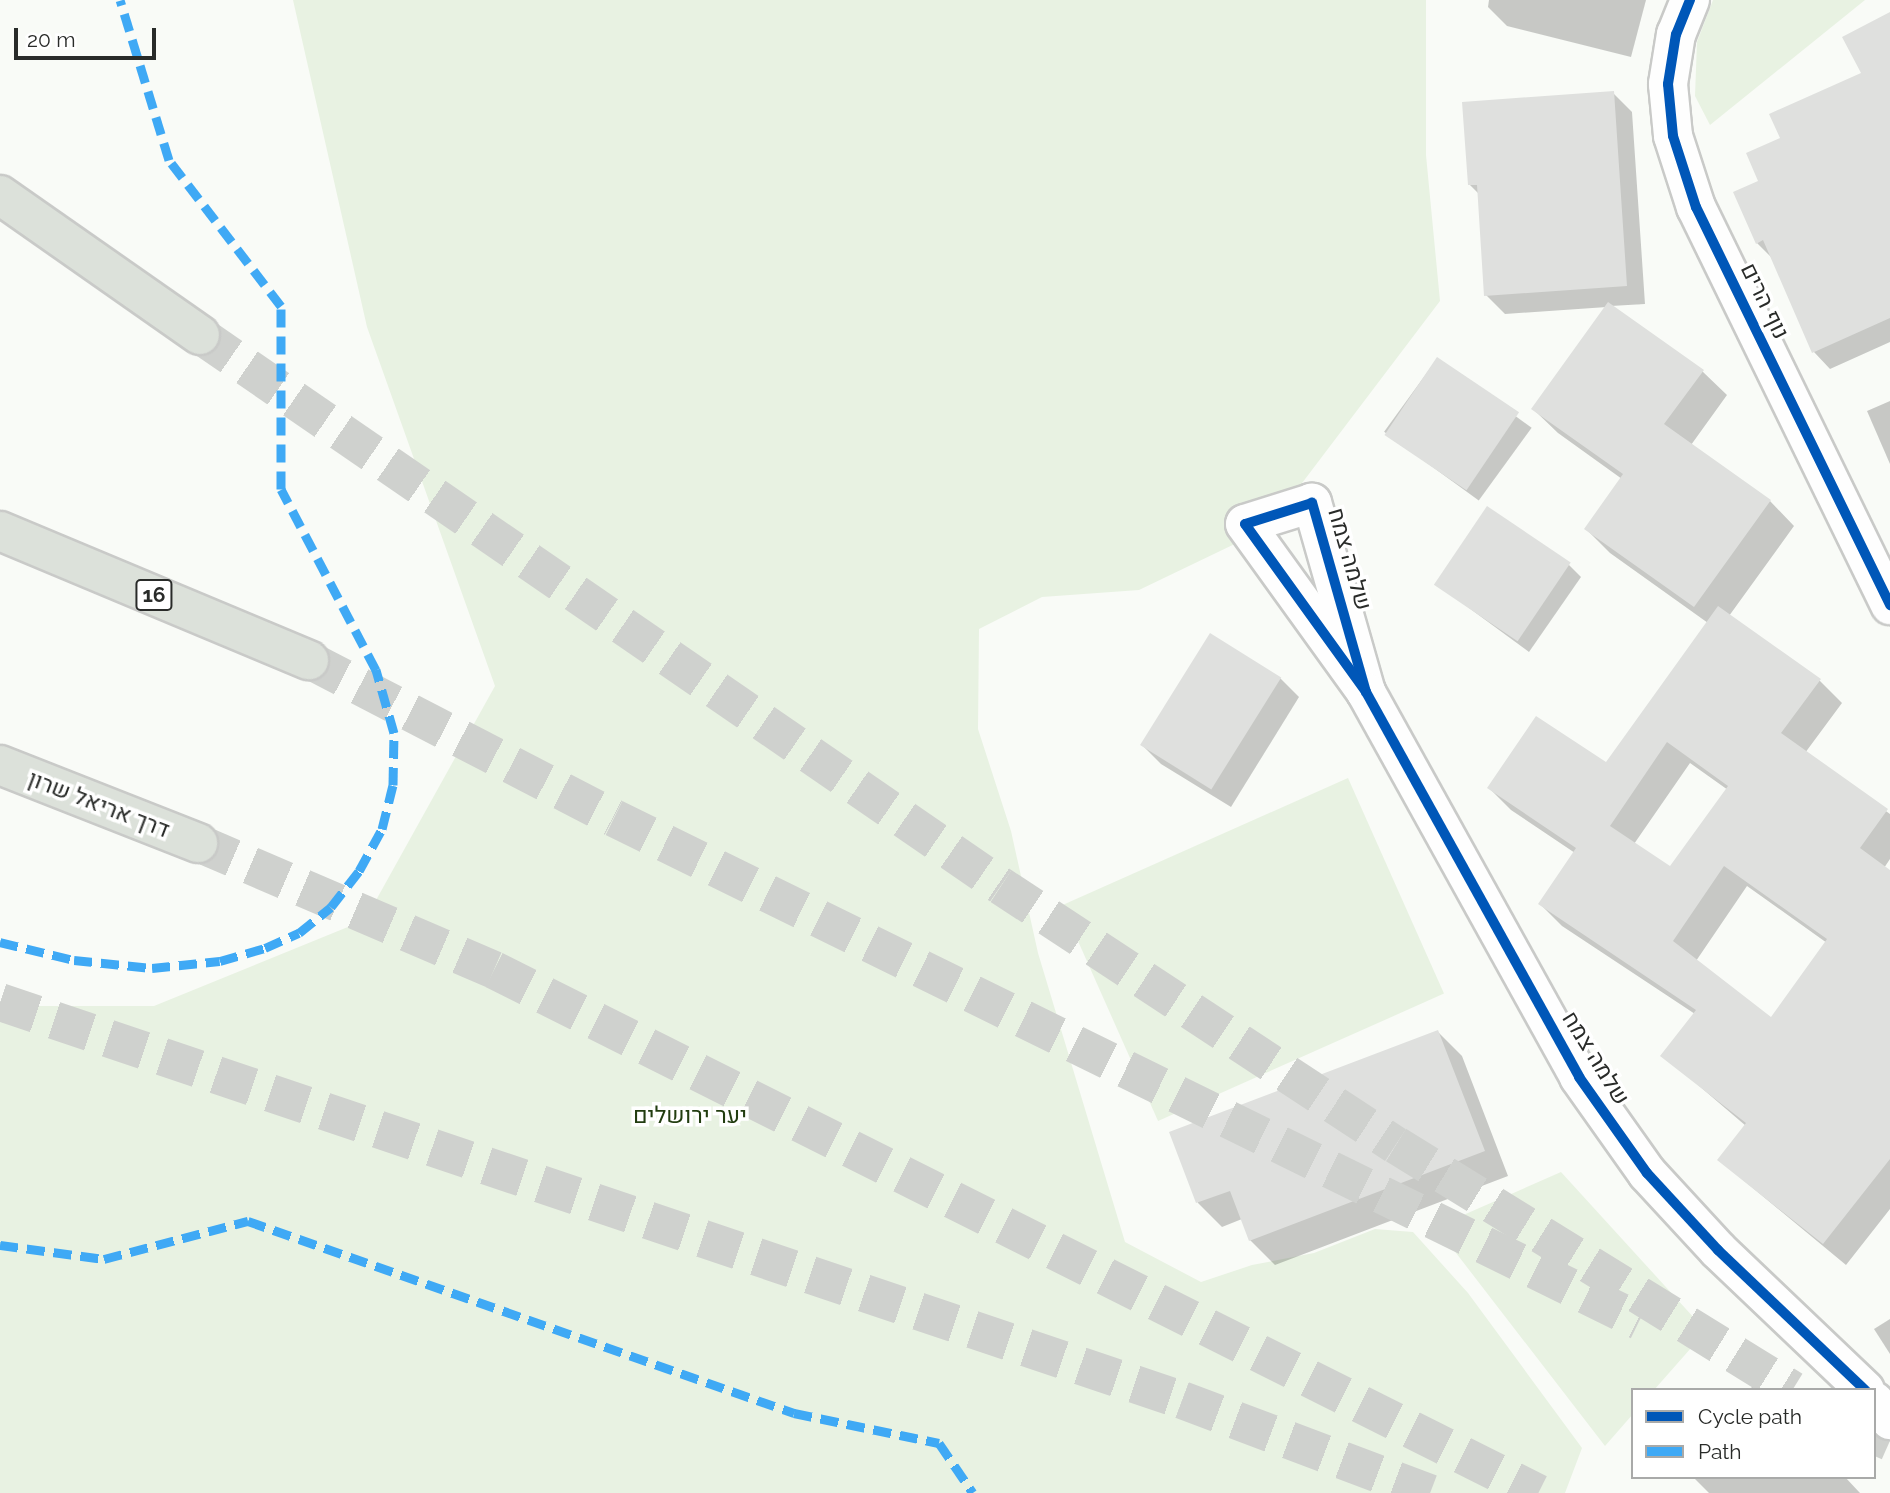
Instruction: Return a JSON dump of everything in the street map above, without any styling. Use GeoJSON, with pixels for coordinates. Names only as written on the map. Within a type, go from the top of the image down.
{"type":"FeatureCollection","features":[{"type":"Feature","properties":{"kind":"highway"},"geometry":{"type":"LineString","coordinates":[[0,195],[200,335]]}},
{"type":"Feature","properties":{"kind":"highway","name":"16"},"geometry":{"type":"LineString","coordinates":[[0,531],[309,660]]}},
{"type":"Feature","properties":{"kind":"highway","name":"דרך אריאל שרון"},"geometry":{"type":"LineString","coordinates":[[0,765],[198,842]]}},
{"type":"Feature","properties":{"kind":"street","name":"נוף הרים"},"geometry":{"type":"LineString","coordinates":[[1690,0],[1676,34],[1668,84],[1673,136],[1696,207],[1890,605]]}},
{"type":"Feature","properties":{"kind":"street","name":"שלמה צמח"},"geometry":{"type":"LineString","coordinates":[[1366,692],[1579,1077],[1647,1173],[1718,1250],[1863,1388]]}},
{"type":"Feature","properties":{"kind":"street"},"geometry":{"type":"LineString","coordinates":[[1876,1403],[1890,1420]]}},
{"type":"Feature","properties":{"kind":"green space","name":"יער ירושלים"},"geometry":{"type":"Polygon","coordinates":[[[293,0],[1426,0],[1426,155],[1440,301],[1268,528],[1139,590],[1042,597],[979,629],[978,729],[1011,831],[1038,953],[1125,1242],[1201,1282],[1252,1265],[1314,1253],[1375,1229],[1413,1232],[1468,1293],[1582,1448],[1565,1493],[0,1493],[0,1006],[154,1006],[365,920],[495,686],[367,327],[293,0]]]}},
{"type":"Feature","properties":{"kind":"green space"},"geometry":{"type":"Polygon","coordinates":[[[1713,0],[1865,0],[1710,125],[1695,96],[1697,42],[1713,0]]]}},
{"type":"Feature","properties":{"kind":"green space"},"geometry":{"type":"Polygon","coordinates":[[[1348,778],[1444,994],[1158,1121],[1062,905],[1348,778]]]}},
{"type":"Feature","properties":{"kind":"green space"},"geometry":{"type":"Polygon","coordinates":[[[1561,1172],[1706,1331],[1656,1388],[1631,1388],[1631,1416],[1605,1446],[1436,1227],[1561,1172]]]}},
{"type":"Feature","properties":{"kind":"building"},"geometry":{"type":"Polygon","coordinates":[[[1890,12],[1890,318],[1812,353],[1763,240],[1756,244],[1733,192],[1758,181],[1746,153],[1780,138],[1769,114],[1861,73],[1842,37],[1890,12]]]}},
{"type":"Feature","properties":{"kind":"building"},"geometry":{"type":"Polygon","coordinates":[[[1614,91],[1627,286],[1484,296],[1477,185],[1468,185],[1462,102],[1614,91]]]}},
{"type":"Feature","properties":{"kind":"building"},"geometry":{"type":"Polygon","coordinates":[[[1608,302],[1704,370],[1664,424],[1771,500],[1694,607],[1584,529],[1623,474],[1531,409],[1608,302]]]}},
{"type":"Feature","properties":{"kind":"building"},"geometry":{"type":"Polygon","coordinates":[[[1437,357],[1519,412],[1467,490],[1384,435],[1437,357]]]}},
{"type":"Feature","properties":{"kind":"building"},"geometry":{"type":"Polygon","coordinates":[[[1487,506],[1571,562],[1518,641],[1434,585],[1487,506]]]}},
{"type":"Feature","properties":{"kind":"building"},"geometry":{"type":"Polygon","coordinates":[[[1718,606],[1821,679],[1781,733],[1888,809],[1860,848],[1890,870],[1890,1159],[1823,1244],[1717,1160],[1746,1123],[1660,1056],[1696,1010],[1538,904],[1576,848],[1487,788],[1536,716],[1606,762],[1718,606]],[[1667,742],[1610,826],[1670,866],[1728,786],[1667,742]],[[1724,866],[1673,941],[1771,1017],[1827,939],[1724,866]]]}},
{"type":"Feature","properties":{"kind":"building"},"geometry":{"type":"Polygon","coordinates":[[[1210,633],[1281,678],[1211,789],[1140,745],[1210,633]]]}},
{"type":"Feature","properties":{"kind":"building"},"geometry":{"type":"Polygon","coordinates":[[[1438,1030],[1485,1151],[1249,1241],[1230,1191],[1196,1203],[1169,1132],[1438,1030]]]}},
{"type":"Feature","properties":{"kind":"tunnel"},"geometry":{"type":"LineString","coordinates":[[200,335],[1001,886],[1396,1145],[1789,1388]]}},
{"type":"Feature","properties":{"kind":"tunnel"},"geometry":{"type":"LineString","coordinates":[[309,660],[614,818],[1639,1321]]}},
{"type":"Feature","properties":{"kind":"tunnel"},"geometry":{"type":"LineString","coordinates":[[198,843],[494,970],[1538,1493]]}},
{"type":"Feature","properties":{"kind":"tunnel"},"geometry":{"type":"LineString","coordinates":[[0,1002],[1182,1400],[1430,1493]]}},
{"type":"Feature","properties":{"kind":"tunnel"},"geometry":{"type":"LineString","coordinates":[[1876,1436],[1890,1442]]}},
{"type":"Feature","properties":{"kind":"marked path"},"geometry":{"type":"LineString","coordinates":[[0,942],[74,960],[152,968],[220,961],[265,948],[299,933],[331,907],[359,871],[382,829],[393,785],[394,733],[376,670],[281,489],[281,306],[169,160],[120,0]]}},
{"type":"Feature","properties":{"kind":"marked path"},"geometry":{"type":"LineString","coordinates":[[0,1245],[104,1259],[248,1221],[794,1413],[939,1443],[973,1493]]}},
{"type":"Feature","properties":{"kind":"cycle path"},"geometry":{"type":"LineString","coordinates":[[1690,0],[1676,34],[1668,84],[1673,136],[1696,207],[1890,605]]}},
{"type":"Feature","properties":{"kind":"cycle path"},"geometry":{"type":"LineString","coordinates":[[1312,503],[1366,692],[1245,524],[1312,503]]}},
{"type":"Feature","properties":{"kind":"cycle path"},"geometry":{"type":"LineString","coordinates":[[1366,692],[1579,1077],[1647,1173],[1718,1250],[1863,1388]]}}]}
